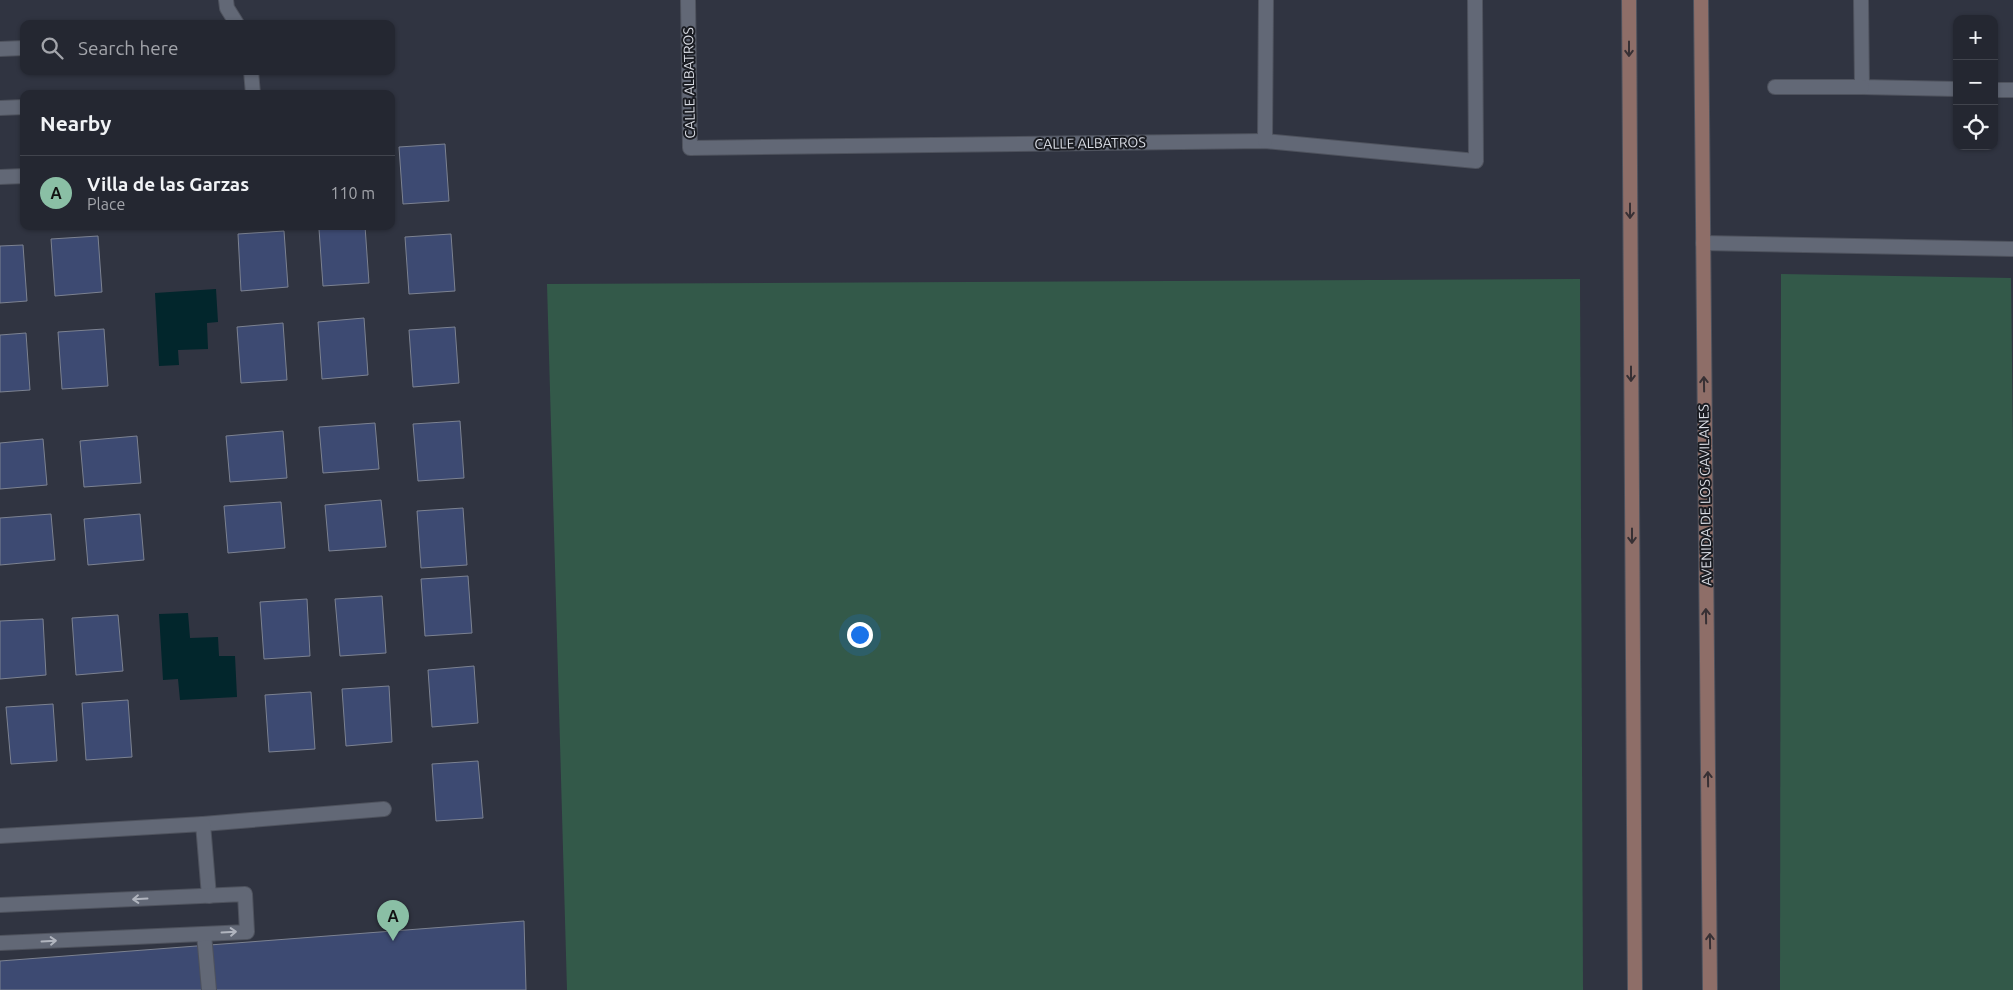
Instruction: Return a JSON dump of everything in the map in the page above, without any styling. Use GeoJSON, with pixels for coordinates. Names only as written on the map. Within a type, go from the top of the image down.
{"type":"FeatureCollection","features":[{"type":"Feature","properties":{"kind":"main road"},"geometry":{"type":"LineString","coordinates":[[1629,0],[1635,990]]}},
{"type":"Feature","properties":{"kind":"main road","name":"AVENIDA DE LOS GAVILANES"},"geometry":{"type":"LineString","coordinates":[[1701,0],[1710,990]]}},
{"type":"Feature","properties":{"kind":"street"},"geometry":{"type":"LineString","coordinates":[[226,0],[227,8],[234,20]]}},
{"type":"Feature","properties":{"kind":"street","name":"CALLE ALBATROS"},"geometry":{"type":"LineString","coordinates":[[688,0],[690,148],[1265,141],[1476,161],[1474,0]]}},
{"type":"Feature","properties":{"kind":"street"},"geometry":{"type":"LineString","coordinates":[[1265,141],[1266,0]]}},
{"type":"Feature","properties":{"kind":"street"},"geometry":{"type":"LineString","coordinates":[[1861,0],[1862,87]]}},
{"type":"Feature","properties":{"kind":"street"},"geometry":{"type":"LineString","coordinates":[[0,50],[20,48]]}},
{"type":"Feature","properties":{"kind":"street"},"geometry":{"type":"LineString","coordinates":[[251,75],[252,90]]}},
{"type":"Feature","properties":{"kind":"street"},"geometry":{"type":"LineString","coordinates":[[1775,86],[1953,89]]}},
{"type":"Feature","properties":{"kind":"street"},"geometry":{"type":"LineString","coordinates":[[1998,90],[2013,90]]}},
{"type":"Feature","properties":{"kind":"street"},"geometry":{"type":"LineString","coordinates":[[0,108],[20,107]]}},
{"type":"Feature","properties":{"kind":"street"},"geometry":{"type":"LineString","coordinates":[[0,177],[20,176]]}},
{"type":"Feature","properties":{"kind":"street"},"geometry":{"type":"LineString","coordinates":[[1703,243],[2013,249]]}},
{"type":"Feature","properties":{"kind":"street"},"geometry":{"type":"LineString","coordinates":[[0,836],[203,824],[384,809]]}},
{"type":"Feature","properties":{"kind":"street"},"geometry":{"type":"LineString","coordinates":[[203,824],[209,896]]}},
{"type":"Feature","properties":{"kind":"street"},"geometry":{"type":"LineString","coordinates":[[0,905],[245,894],[247,932],[0,943]]}},
{"type":"Feature","properties":{"kind":"street"},"geometry":{"type":"LineString","coordinates":[[204,934],[209,990]]}},
{"type":"Feature","properties":{"kind":"shaded area"},"geometry":{"type":"Polygon","coordinates":[[[1781,274],[2011,278],[2013,451],[2013,990],[1780,990],[1781,274]]]}},
{"type":"Feature","properties":{"kind":"shaded area"},"geometry":{"type":"Polygon","coordinates":[[[1580,279],[1583,990],[567,990],[547,284],[1580,279]]]}},
{"type":"Feature","properties":{"kind":"shaded area"},"geometry":{"type":"Polygon","coordinates":[[[216,289],[218,322],[207,323],[208,349],[178,350],[179,365],[159,366],[155,293],[216,289]]]}},
{"type":"Feature","properties":{"kind":"shaded area"},"geometry":{"type":"Polygon","coordinates":[[[188,613],[190,638],[218,637],[219,656],[235,656],[237,697],[180,700],[178,679],[163,680],[159,614],[188,613]]]}},
{"type":"Feature","properties":{"kind":"building"},"geometry":{"type":"Polygon","coordinates":[[[445,144],[449,201],[403,204],[399,147],[445,144]]]}},
{"type":"Feature","properties":{"kind":"building"},"geometry":{"type":"Polygon","coordinates":[[[319,230],[365,230],[369,283],[323,286],[319,230]]]}},
{"type":"Feature","properties":{"kind":"building"},"geometry":{"type":"Polygon","coordinates":[[[284,231],[288,287],[241,291],[238,234],[284,231]]]}},
{"type":"Feature","properties":{"kind":"building"},"geometry":{"type":"Polygon","coordinates":[[[451,234],[455,291],[409,294],[405,237],[451,234]]]}},
{"type":"Feature","properties":{"kind":"building"},"geometry":{"type":"Polygon","coordinates":[[[98,236],[102,292],[55,296],[51,239],[98,236]]]}},
{"type":"Feature","properties":{"kind":"building"},"geometry":{"type":"Polygon","coordinates":[[[23,245],[27,301],[0,303],[0,246],[23,245]]]}},
{"type":"Feature","properties":{"kind":"building"},"geometry":{"type":"Polygon","coordinates":[[[364,318],[368,375],[322,379],[318,322],[364,318]]]}},
{"type":"Feature","properties":{"kind":"building"},"geometry":{"type":"Polygon","coordinates":[[[283,323],[287,380],[241,383],[237,327],[283,323]]]}},
{"type":"Feature","properties":{"kind":"building"},"geometry":{"type":"Polygon","coordinates":[[[455,327],[459,383],[413,387],[409,330],[455,327]]]}},
{"type":"Feature","properties":{"kind":"building"},"geometry":{"type":"Polygon","coordinates":[[[104,329],[108,386],[62,389],[58,332],[104,329]]]}},
{"type":"Feature","properties":{"kind":"building"},"geometry":{"type":"Polygon","coordinates":[[[26,333],[30,390],[0,392],[0,335],[26,333]]]}},
{"type":"Feature","properties":{"kind":"building"},"geometry":{"type":"Polygon","coordinates":[[[460,421],[464,478],[418,481],[413,424],[460,421]]]}},
{"type":"Feature","properties":{"kind":"building"},"geometry":{"type":"Polygon","coordinates":[[[375,423],[379,469],[323,473],[319,427],[375,423]]]}},
{"type":"Feature","properties":{"kind":"building"},"geometry":{"type":"Polygon","coordinates":[[[283,431],[287,478],[230,482],[226,436],[283,431]]]}},
{"type":"Feature","properties":{"kind":"building"},"geometry":{"type":"Polygon","coordinates":[[[137,436],[141,483],[84,487],[80,441],[137,436]]]}},
{"type":"Feature","properties":{"kind":"building"},"geometry":{"type":"Polygon","coordinates":[[[43,439],[47,485],[0,489],[0,443],[43,439]]]}},
{"type":"Feature","properties":{"kind":"building"},"geometry":{"type":"Polygon","coordinates":[[[381,500],[386,547],[329,551],[325,505],[381,500]]]}},
{"type":"Feature","properties":{"kind":"building"},"geometry":{"type":"Polygon","coordinates":[[[281,502],[285,548],[228,553],[224,506],[281,502]]]}},
{"type":"Feature","properties":{"kind":"building"},"geometry":{"type":"Polygon","coordinates":[[[463,508],[467,565],[421,568],[417,511],[463,508]]]}},
{"type":"Feature","properties":{"kind":"building"},"geometry":{"type":"Polygon","coordinates":[[[51,514],[55,560],[0,565],[0,518],[51,514]]]}},
{"type":"Feature","properties":{"kind":"building"},"geometry":{"type":"Polygon","coordinates":[[[140,514],[144,560],[88,565],[84,519],[140,514]]]}},
{"type":"Feature","properties":{"kind":"building"},"geometry":{"type":"Polygon","coordinates":[[[468,576],[472,633],[425,636],[421,579],[468,576]]]}},
{"type":"Feature","properties":{"kind":"building"},"geometry":{"type":"Polygon","coordinates":[[[382,596],[386,653],[340,656],[335,599],[382,596]]]}},
{"type":"Feature","properties":{"kind":"building"},"geometry":{"type":"Polygon","coordinates":[[[307,599],[310,656],[264,659],[260,602],[307,599]]]}},
{"type":"Feature","properties":{"kind":"building"},"geometry":{"type":"Polygon","coordinates":[[[118,615],[123,671],[76,675],[72,618],[118,615]]]}},
{"type":"Feature","properties":{"kind":"building"},"geometry":{"type":"Polygon","coordinates":[[[43,619],[46,675],[0,679],[0,621],[43,619]]]}},
{"type":"Feature","properties":{"kind":"building"},"geometry":{"type":"Polygon","coordinates":[[[474,666],[478,723],[432,727],[428,670],[474,666]]]}},
{"type":"Feature","properties":{"kind":"building"},"geometry":{"type":"Polygon","coordinates":[[[389,686],[392,742],[346,746],[342,689],[389,686]]]}},
{"type":"Feature","properties":{"kind":"building"},"geometry":{"type":"Polygon","coordinates":[[[311,692],[315,749],[269,752],[265,695],[311,692]]]}},
{"type":"Feature","properties":{"kind":"building"},"geometry":{"type":"Polygon","coordinates":[[[128,700],[132,757],[86,760],[82,703],[128,700]]]}},
{"type":"Feature","properties":{"kind":"building"},"geometry":{"type":"Polygon","coordinates":[[[53,704],[57,761],[11,764],[6,707],[53,704]]]}},
{"type":"Feature","properties":{"kind":"building"},"geometry":{"type":"Polygon","coordinates":[[[478,761],[483,818],[436,821],[432,764],[478,761]]]}},
{"type":"Feature","properties":{"kind":"building"},"geometry":{"type":"Polygon","coordinates":[[[524,921],[526,990],[0,990],[0,961],[524,921]]]}},
{"type":"Feature","properties":{"kind":"place","name":"Villa de las Garzas"},"geometry":{"type":"Point","coordinates":[393,941]}}]}
